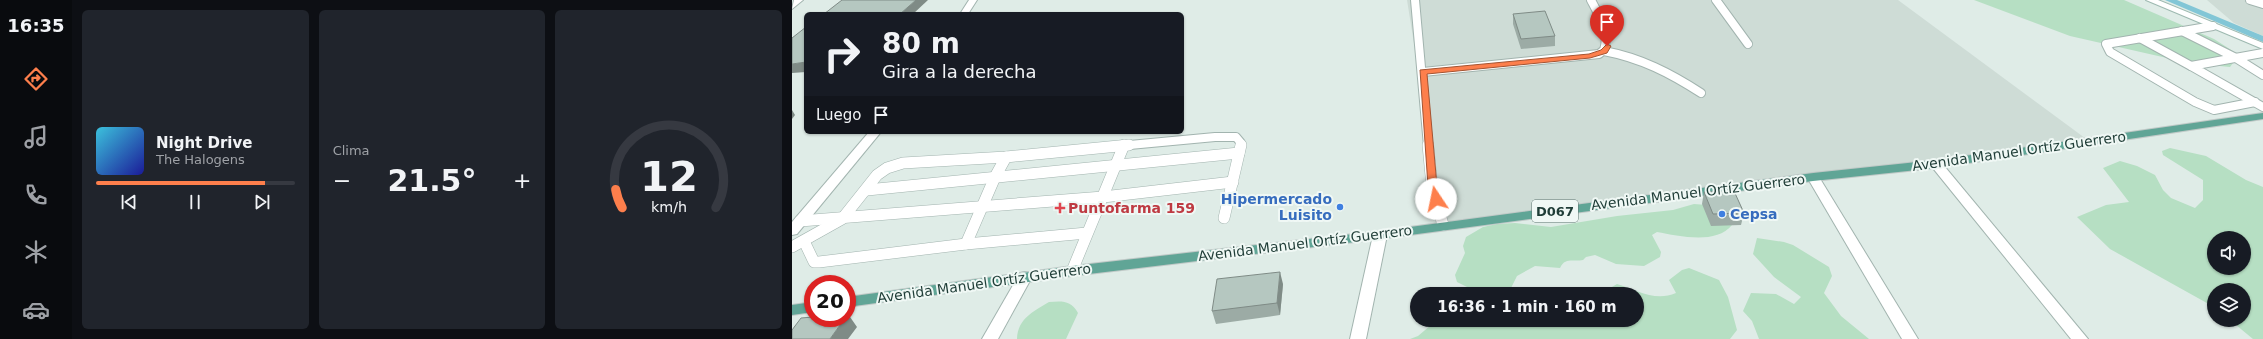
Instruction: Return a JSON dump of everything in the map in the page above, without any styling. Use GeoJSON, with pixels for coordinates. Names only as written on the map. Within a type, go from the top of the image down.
{"type":"FeatureCollection","features":[{"type":"Feature","properties":{"kind":"main road","name":"Avenida Manuel Ortíz Guerrero"},"geometry":{"type":"LineString","coordinates":[[856,301],[1072,271],[1380,235],[1442,225],[1812,177],[1936,164],[2263,116]]}},
{"type":"Feature","properties":{"kind":"main road"},"geometry":{"type":"LineString","coordinates":[[792,310],[804,308]]}},
{"type":"Feature","properties":{"kind":"street"},"geometry":{"type":"LineString","coordinates":[[792,6],[799,0]]}},
{"type":"Feature","properties":{"kind":"street"},"geometry":{"type":"LineString","coordinates":[[965,12],[973,0]]}},
{"type":"Feature","properties":{"kind":"street"},"geometry":{"type":"LineString","coordinates":[[2150,0],[2263,46]]}},
{"type":"Feature","properties":{"kind":"street"},"geometry":{"type":"LineString","coordinates":[[796,226],[873,134]]}},
{"type":"Feature","properties":{"kind":"street"},"geometry":{"type":"LineString","coordinates":[[1936,164],[2080,339]]}},
{"type":"Feature","properties":{"kind":"street"},"geometry":{"type":"LineString","coordinates":[[1812,177],[1910,339]]}},
{"type":"Feature","properties":{"kind":"street"},"geometry":{"type":"LineString","coordinates":[[1358,339],[1380,235]]}},
{"type":"Feature","properties":{"kind":"street"},"geometry":{"type":"LineString","coordinates":[[990,339],[1025,277]]}},
{"type":"Feature","properties":{"kind":"lane"},"geometry":{"type":"LineString","coordinates":[[1415,0],[1432,186],[1442,225]]}},
{"type":"Feature","properties":{"kind":"lane"},"geometry":{"type":"LineString","coordinates":[[1591,0],[1604,27],[1607,46],[1604,51]]}},
{"type":"Feature","properties":{"kind":"lane"},"geometry":{"type":"LineString","coordinates":[[1716,0],[1748,44]]}},
{"type":"Feature","properties":{"kind":"lane"},"geometry":{"type":"LineString","coordinates":[[2250,0],[2263,4]]}},
{"type":"Feature","properties":{"kind":"lane"},"geometry":{"type":"LineString","coordinates":[[2213,26],[2106,44],[2110,52],[2195,102],[2214,110],[2255,102]]}},
{"type":"Feature","properties":{"kind":"lane"},"geometry":{"type":"LineString","coordinates":[[2182,31],[2236,58],[2263,75]]}},
{"type":"Feature","properties":{"kind":"lane"},"geometry":{"type":"LineString","coordinates":[[2140,38],[2263,107]]}},
{"type":"Feature","properties":{"kind":"lane"},"geometry":{"type":"LineString","coordinates":[[1422,72],[1590,56],[1604,51],[1628,55],[1653,64],[1702,93]]}},
{"type":"Feature","properties":{"kind":"lane"},"geometry":{"type":"LineString","coordinates":[[2191,66],[2263,53]]}},
{"type":"Feature","properties":{"kind":"lane"},"geometry":{"type":"LineString","coordinates":[[792,247],[842,219],[867,190],[877,175],[887,168],[903,163],[1006,157],[1215,137],[1236,137],[1241,142],[1224,218]]}},
{"type":"Feature","properties":{"kind":"lane"},"geometry":{"type":"LineString","coordinates":[[1072,271],[1087,233],[1117,167],[1124,145]]}},
{"type":"Feature","properties":{"kind":"lane"},"geometry":{"type":"LineString","coordinates":[[867,190],[995,177],[1117,167],[1239,153]]}},
{"type":"Feature","properties":{"kind":"lane"},"geometry":{"type":"LineString","coordinates":[[966,244],[982,205],[1006,157]]}},
{"type":"Feature","properties":{"kind":"lane"},"geometry":{"type":"LineString","coordinates":[[796,226],[842,219],[982,205],[1103,197],[1233,182]]}},
{"type":"Feature","properties":{"kind":"lane"},"geometry":{"type":"LineString","coordinates":[[804,241],[814,262],[819,262],[966,244],[1087,233]]}},
{"type":"Feature","properties":{"kind":"shaded area"},"geometry":{"type":"Polygon","coordinates":[[[1407,0],[1898,0],[2089,141],[1443,225],[1407,0]]]}},
{"type":"Feature","properties":{"kind":"shaded area"},"geometry":{"type":"Polygon","coordinates":[[[2207,0],[2263,0],[2263,36],[2234,23],[2207,0]]]}},
{"type":"Feature","properties":{"kind":"green space"},"geometry":{"type":"Polygon","coordinates":[[[1974,0],[2124,0],[2214,39],[2239,55],[2230,67],[2189,63],[2070,36],[1974,0]]]}},
{"type":"Feature","properties":{"kind":"green space"},"geometry":{"type":"Polygon","coordinates":[[[2170,148],[2206,156],[2246,180],[2263,187],[2263,339],[2253,339],[2238,327],[2251,327],[2251,283],[2207,283],[2207,303],[2110,249],[2077,217],[2106,205],[2129,202],[2103,168],[2120,161],[2137,166],[2155,175],[2163,190],[2171,198],[2195,208],[2203,200],[2203,180],[2163,155],[2162,151],[2170,148]]]}},
{"type":"Feature","properties":{"kind":"green space"},"geometry":{"type":"Polygon","coordinates":[[[1694,204],[1707,205],[1732,225],[1717,235],[1697,238],[1657,232],[1652,235],[1661,252],[1660,257],[1644,266],[1616,264],[1595,255],[1586,257],[1583,260],[1564,262],[1560,268],[1535,266],[1517,276],[1512,287],[1467,287],[1457,282],[1455,275],[1465,253],[1463,246],[1466,237],[1483,227],[1497,224],[1515,223],[1551,227],[1617,216],[1673,210],[1694,204]]]}},
{"type":"Feature","properties":{"kind":"green space"},"geometry":{"type":"Polygon","coordinates":[[[1757,238],[1784,242],[1793,245],[1829,267],[1832,276],[1824,293],[1841,316],[1869,339],[1759,339],[1752,321],[1743,311],[1751,293],[1776,294],[1794,304],[1801,297],[1774,277],[1753,254],[1757,238]]]}},
{"type":"Feature","properties":{"kind":"green space"},"geometry":{"type":"Polygon","coordinates":[[[1689,268],[1719,280],[1728,297],[1737,330],[1730,339],[1410,339],[1418,336],[1429,327],[1644,327],[1644,293],[1653,296],[1661,296],[1676,293],[1669,280],[1682,270],[1689,268]]]}},
{"type":"Feature","properties":{"kind":"green space"},"geometry":{"type":"Polygon","coordinates":[[[1617,284],[1626,287],[1612,287],[1617,284]]]}},
{"type":"Feature","properties":{"kind":"green space"},"geometry":{"type":"Polygon","coordinates":[[[1049,302],[1066,302],[1078,313],[1066,339],[1017,339],[1020,326],[1027,316],[1049,302]]]}},
{"type":"Feature","properties":{"kind":"water"},"geometry":{"type":"Polygon","coordinates":[[[2165,0],[2177,0],[2263,36],[2263,42],[2165,0]]]}},
{"type":"Feature","properties":{"kind":"building"},"geometry":{"type":"Polygon","coordinates":[[[842,0],[916,0],[902,12],[827,12],[842,0]]]}},
{"type":"Feature","properties":{"kind":"building"},"geometry":{"type":"Polygon","coordinates":[[[1545,11],[1555,36],[1521,39],[1513,14],[1545,11]]]}},
{"type":"Feature","properties":{"kind":"building"},"geometry":{"type":"Polygon","coordinates":[[[804,29],[804,62],[792,64],[792,38],[804,29]]]}},
{"type":"Feature","properties":{"kind":"building"},"geometry":{"type":"Polygon","coordinates":[[[1734,191],[1744,213],[1713,214],[1704,192],[1734,191]]]}},
{"type":"Feature","properties":{"kind":"building"},"geometry":{"type":"Polygon","coordinates":[[[1280,272],[1277,303],[1212,311],[1217,279],[1280,272]]]}},
{"type":"Feature","properties":{"kind":"building"},"geometry":{"type":"Polygon","coordinates":[[[801,318],[804,318],[804,327],[839,327],[830,339],[792,339],[792,330],[801,318]]]}},
{"type":"Feature","properties":{"kind":"place","name":"Hipermercado Luisito"},"geometry":{"type":"Point","coordinates":[1340,207]}},
{"type":"Feature","properties":{"kind":"place","name":"Puntofarma 159"},"geometry":{"type":"Point","coordinates":[1060,208]}},
{"type":"Feature","properties":{"kind":"place","name":"Cepsa"},"geometry":{"type":"Point","coordinates":[1722,214]}},
{"type":"Feature","properties":{"kind":"route"},"geometry":{"type":"LineString","coordinates":[[1436,199],[1432,186],[1422,72],[1590,56],[1600,54],[1607,46]]}}]}
